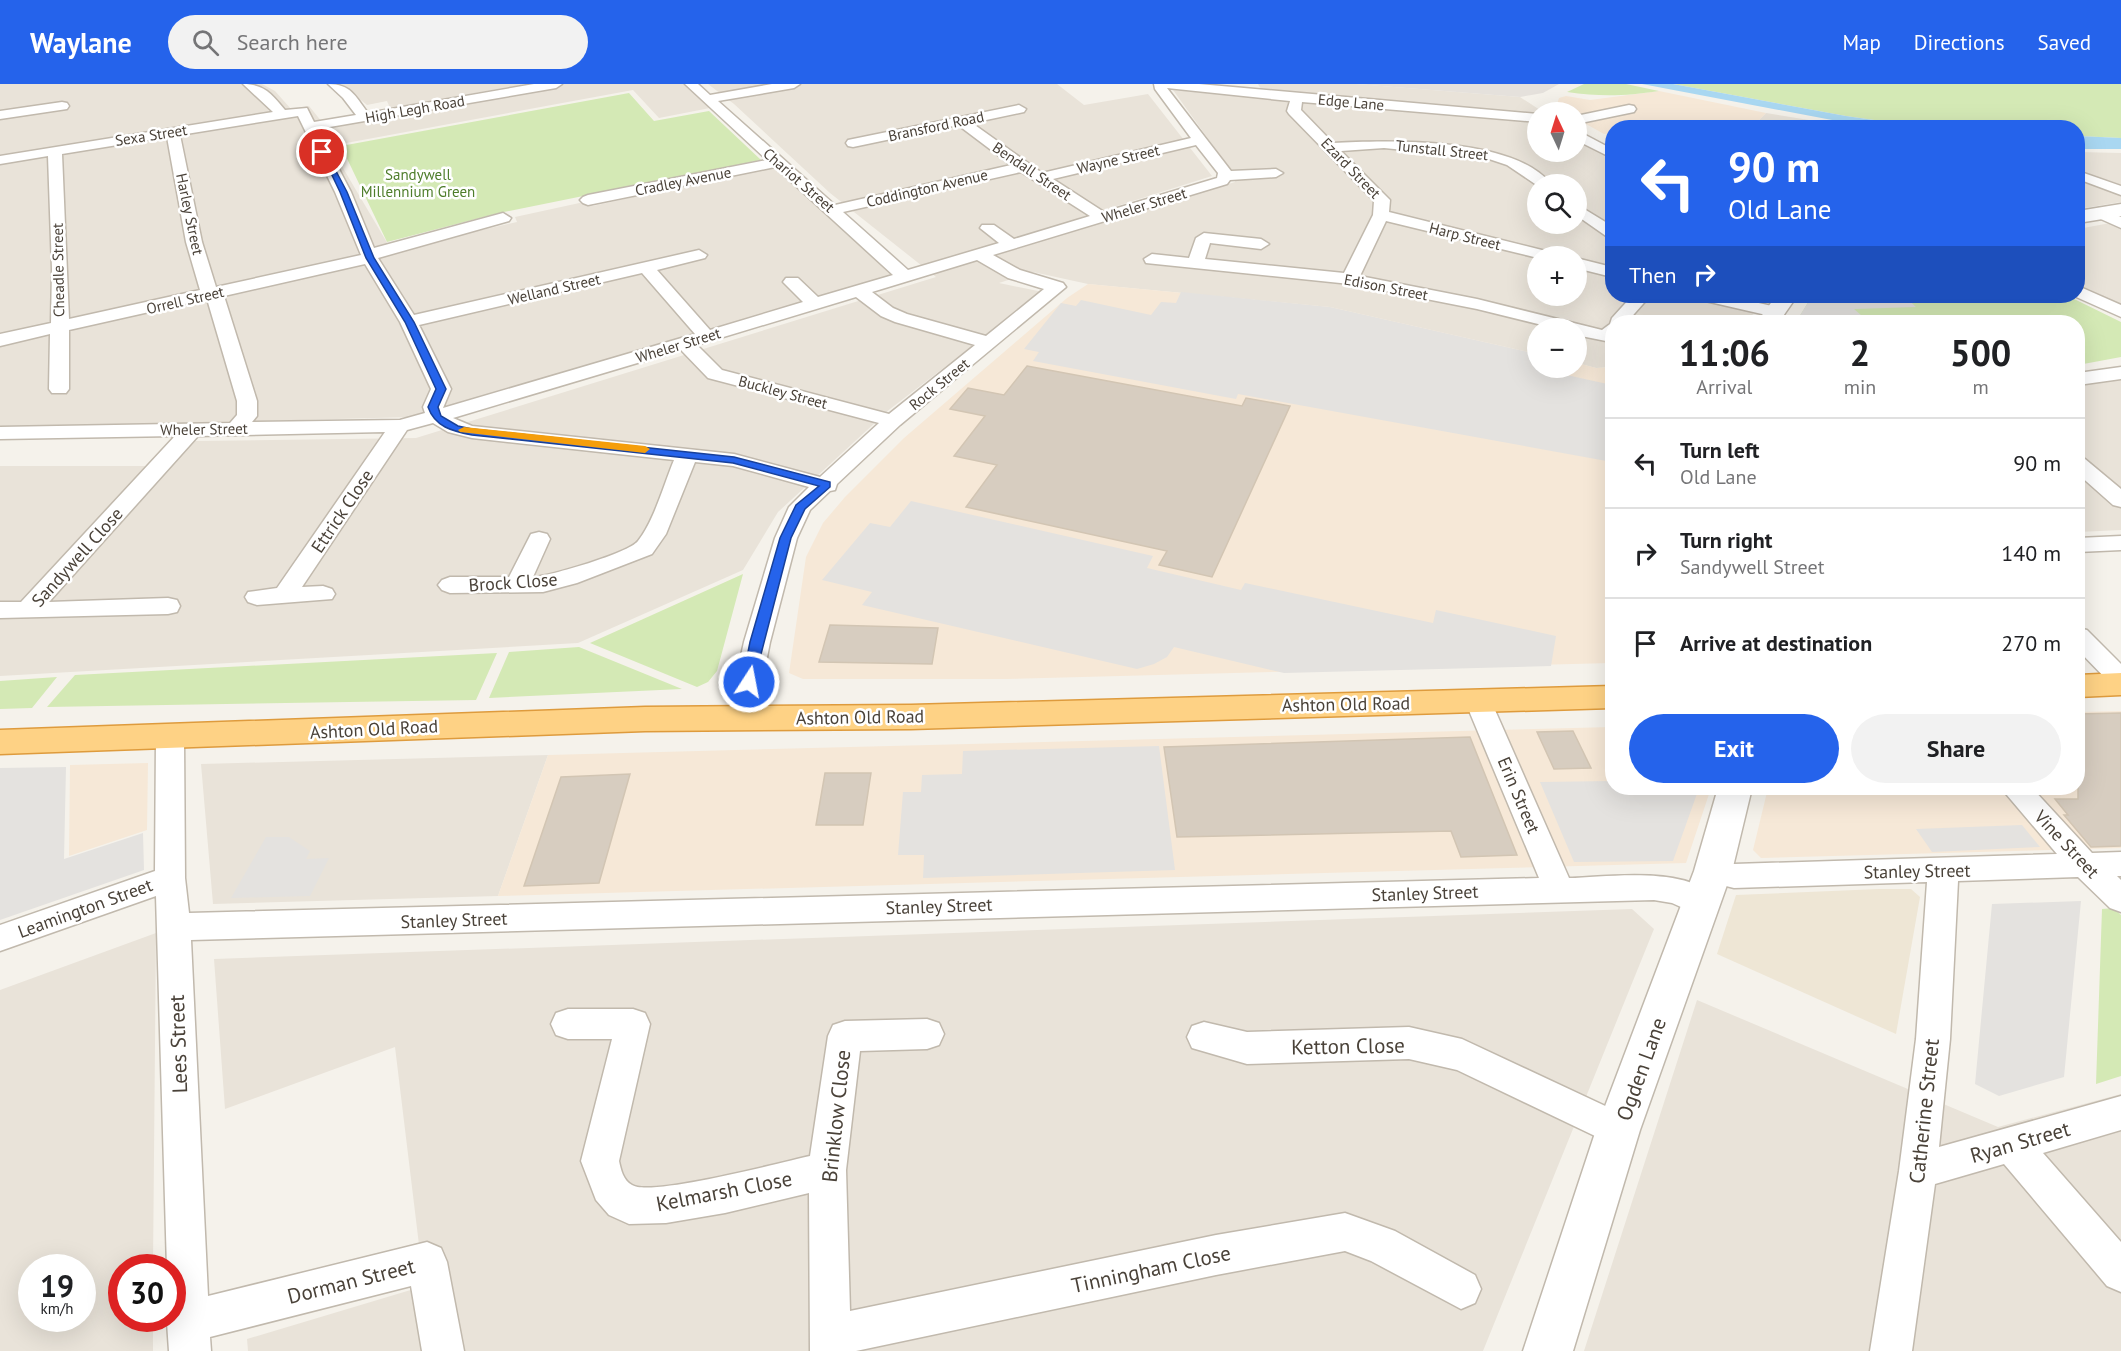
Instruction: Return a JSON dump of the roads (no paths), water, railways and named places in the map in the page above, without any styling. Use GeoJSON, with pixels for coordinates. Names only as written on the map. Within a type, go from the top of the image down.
{"type":"FeatureCollection","features":[{"type":"Feature","properties":{"kind":"highway"},"geometry":{"type":"LineString","coordinates":[[2085,686],[2121,684]]}},
{"type":"Feature","properties":{"kind":"highway","name":"Ashton Old Road"},"geometry":{"type":"LineString","coordinates":[[0,742],[170,738],[492,724],[1605,697]]}},
{"type":"Feature","properties":{"kind":"street"},"geometry":{"type":"LineString","coordinates":[[249,84],[268,98],[282,114]]}},
{"type":"Feature","properties":{"kind":"street"},"geometry":{"type":"LineString","coordinates":[[334,84],[348,95],[364,117]]}},
{"type":"Feature","properties":{"kind":"street"},"geometry":{"type":"LineString","coordinates":[[490,84],[501,94]]}},
{"type":"Feature","properties":{"kind":"street","name":"High Legh Road"},"geometry":{"type":"LineString","coordinates":[[309,127],[556,84]]}},
{"type":"Feature","properties":{"kind":"street","name":"Chariot Street"},"geometry":{"type":"LineString","coordinates":[[691,84],[906,277]]}},
{"type":"Feature","properties":{"kind":"street"},"geometry":{"type":"LineString","coordinates":[[707,99],[794,84]]}},
{"type":"Feature","properties":{"kind":"street"},"geometry":{"type":"LineString","coordinates":[[1163,84],[1159,86],[1226,176],[1276,173]]}},
{"type":"Feature","properties":{"kind":"street","name":"Edge Lane"},"geometry":{"type":"LineString","coordinates":[[1163,84],[1252,89],[1297,98],[1527,117]]}},
{"type":"Feature","properties":{"kind":"street","name":"Bransford Road"},"geometry":{"type":"LineString","coordinates":[[853,143],[961,121],[1024,112],[1000,98]]}},
{"type":"Feature","properties":{"kind":"street","name":"Ezard Street"},"geometry":{"type":"LineString","coordinates":[[1297,98],[1294,111],[1382,200],[1381,215],[1350,279]]}},
{"type":"Feature","properties":{"kind":"street"},"geometry":{"type":"LineString","coordinates":[[0,115],[62,106]]}},
{"type":"Feature","properties":{"kind":"street"},"geometry":{"type":"LineString","coordinates":[[1587,118],[1629,109]]}},
{"type":"Feature","properties":{"kind":"street","name":"Sexa Street"},"geometry":{"type":"LineString","coordinates":[[0,160],[302,111],[309,127]]}},
{"type":"Feature","properties":{"kind":"street","name":"Bendall Street"},"geometry":{"type":"LineString","coordinates":[[961,121],[1039,178],[1104,218]]}},
{"type":"Feature","properties":{"kind":"street"},"geometry":{"type":"LineString","coordinates":[[309,127],[343,192],[369,257],[409,322],[441,389],[433,407],[437,417],[454,428],[472,432],[734,460],[826,484]]}},
{"type":"Feature","properties":{"kind":"street","name":"Harley Street"},"geometry":{"type":"LineString","coordinates":[[172,132],[194,242],[247,401],[247,416],[236,429]]}},
{"type":"Feature","properties":{"kind":"street","name":"Wayne Street"},"geometry":{"type":"LineString","coordinates":[[1039,178],[1198,140]]}},
{"type":"Feature","properties":{"kind":"street"},"geometry":{"type":"LineString","coordinates":[[1587,140],[1605,150]]}},
{"type":"Feature","properties":{"kind":"street","name":"Tunstall Street"},"geometry":{"type":"LineString","coordinates":[[1331,147],[1384,144],[1488,154],[1512,162],[1529,174]]}},
{"type":"Feature","properties":{"kind":"street","name":"Cheadle Street"},"geometry":{"type":"LineString","coordinates":[[55,151],[60,269],[59,389]]}},
{"type":"Feature","properties":{"kind":"street","name":"Cradley Avenue"},"geometry":{"type":"LineString","coordinates":[[588,200],[777,162]]}},
{"type":"Feature","properties":{"kind":"street","name":"Coddington Avenue"},"geometry":{"type":"LineString","coordinates":[[832,210],[1023,167]]}},
{"type":"Feature","properties":{"kind":"street","name":"Wheler Street"},"geometry":{"type":"LineString","coordinates":[[0,433],[400,426],[437,417],[1104,218],[1213,184],[1226,176]]}},
{"type":"Feature","properties":{"kind":"street"},"geometry":{"type":"LineString","coordinates":[[2085,177],[2121,191]]}},
{"type":"Feature","properties":{"kind":"street"},"geometry":{"type":"LineString","coordinates":[[2085,216],[2121,210]]}},
{"type":"Feature","properties":{"kind":"street"},"geometry":{"type":"LineString","coordinates":[[2099,213],[2121,223]]}},
{"type":"Feature","properties":{"kind":"street","name":"Harp Street"},"geometry":{"type":"LineString","coordinates":[[1381,215],[1527,251]]}},
{"type":"Feature","properties":{"kind":"street"},"geometry":{"type":"LineString","coordinates":[[1587,216],[1605,228]]}},
{"type":"Feature","properties":{"kind":"street","name":"Orrell Street"},"geometry":{"type":"LineString","coordinates":[[0,340],[213,294],[369,257],[503,218]]}},
{"type":"Feature","properties":{"kind":"street"},"geometry":{"type":"LineString","coordinates":[[988,228],[1012,245]]}},
{"type":"Feature","properties":{"kind":"street"},"geometry":{"type":"LineString","coordinates":[[1196,263],[1204,238],[1261,244]]}},
{"type":"Feature","properties":{"kind":"street","name":"Welland Street"},"geometry":{"type":"LineString","coordinates":[[409,322],[699,255]]}},
{"type":"Feature","properties":{"kind":"street","name":"Rock Street"},"geometry":{"type":"LineString","coordinates":[[741,719],[757,642],[786,538],[800,507],[893,421],[1057,287],[1014,274],[980,255]]}},
{"type":"Feature","properties":{"kind":"street","name":"Edison Street"},"geometry":{"type":"LineString","coordinates":[[1152,259],[1350,279],[1476,304],[1531,318]]}},
{"type":"Feature","properties":{"kind":"street"},"geometry":{"type":"LineString","coordinates":[[1587,265],[1605,267]]}},
{"type":"Feature","properties":{"kind":"street"},"geometry":{"type":"LineString","coordinates":[[646,268],[707,337]]}},
{"type":"Feature","properties":{"kind":"street"},"geometry":{"type":"LineString","coordinates":[[792,282],[815,304]]}},
{"type":"Feature","properties":{"kind":"street"},"geometry":{"type":"LineString","coordinates":[[859,291],[887,312],[901,318],[990,343]]}},
{"type":"Feature","properties":{"kind":"street"},"geometry":{"type":"LineString","coordinates":[[2085,294],[2121,312]]}},
{"type":"Feature","properties":{"kind":"street"},"geometry":{"type":"LineString","coordinates":[[1624,315],[1635,303]]}},
{"type":"Feature","properties":{"kind":"street"},"geometry":{"type":"LineString","coordinates":[[1742,303],[1776,310]]}},
{"type":"Feature","properties":{"kind":"street","name":"Edison Street"},"geometry":{"type":"LineString","coordinates":[[1587,332],[1605,336]]}},
{"type":"Feature","properties":{"kind":"street","name":"Buckley Street"},"geometry":{"type":"LineString","coordinates":[[685,343],[715,374],[893,421]]}},
{"type":"Feature","properties":{"kind":"street"},"geometry":{"type":"LineString","coordinates":[[2085,378],[2121,373]]}},
{"type":"Feature","properties":{"kind":"street","name":"Ettrick Close"},"geometry":{"type":"LineString","coordinates":[[284,596],[400,426]]}},
{"type":"Feature","properties":{"kind":"street","name":"Sandywell Close"},"geometry":{"type":"LineString","coordinates":[[28,609],[194,429]]}},
{"type":"Feature","properties":{"kind":"street","name":"Brock Close"},"geometry":{"type":"LineString","coordinates":[[450,585],[543,584],[569,578],[644,549],[655,534],[689,454]]}},
{"type":"Feature","properties":{"kind":"street"},"geometry":{"type":"LineString","coordinates":[[2085,469],[2121,500]]}},
{"type":"Feature","properties":{"kind":"street"},"geometry":{"type":"LineString","coordinates":[[517,585],[539,539]]}},
{"type":"Feature","properties":{"kind":"street"},"geometry":{"type":"LineString","coordinates":[[2085,545],[2121,543]]}},
{"type":"Feature","properties":{"kind":"street"},"geometry":{"type":"LineString","coordinates":[[257,597],[322,594]]}},
{"type":"Feature","properties":{"kind":"street","name":"Sandywell Close"},"geometry":{"type":"LineString","coordinates":[[28,609],[168,606]]}},
{"type":"Feature","properties":{"kind":"street"},"geometry":{"type":"LineString","coordinates":[[0,610],[28,609]]}},
{"type":"Feature","properties":{"kind":"street"},"geometry":{"type":"LineString","coordinates":[[2085,643],[2121,679]]}},
{"type":"Feature","properties":{"kind":"street","name":"Erin Street"},"geometry":{"type":"LineString","coordinates":[[1478,701],[1560,890]]}},
{"type":"Feature","properties":{"kind":"street","name":"Lees Street"},"geometry":{"type":"LineString","coordinates":[[170,738],[170,878],[174,927],[189,1336]]}},
{"type":"Feature","properties":{"kind":"street","name":"Ogden Lane"},"geometry":{"type":"LineString","coordinates":[[1548,1351],[1618,1130],[1707,887],[1733,795]]}},
{"type":"Feature","properties":{"kind":"street","name":"Vine Street"},"geometry":{"type":"LineString","coordinates":[[2020,795],[2085,865],[2121,899]]}},
{"type":"Feature","properties":{"kind":"street","name":"Stanley Street"},"geometry":{"type":"LineString","coordinates":[[174,927],[1560,890],[1663,888],[1677,891],[1707,887],[1734,876],[2121,864]]}},
{"type":"Feature","properties":{"kind":"street","name":"Catherine Street"},"geometry":{"type":"LineString","coordinates":[[1891,1351],[1918,1172],[1933,1039],[1943,870]]}},
{"type":"Feature","properties":{"kind":"street","name":"Leamington Street"},"geometry":{"type":"LineString","coordinates":[[0,938],[170,878]]}},
{"type":"Feature","properties":{"kind":"street","name":"Kelmarsh Close"},"geometry":{"type":"LineString","coordinates":[[568,1024],[633,1024],[600,1161],[605,1180],[621,1200],[630,1205],[644,1206],[679,1203],[827,1170]]}},
{"type":"Feature","properties":{"kind":"street","name":"Brinklow Close"},"geometry":{"type":"LineString","coordinates":[[831,1344],[827,1170],[845,1036],[927,1034]]}},
{"type":"Feature","properties":{"kind":"street","name":"Ketton Close"},"geometry":{"type":"LineString","coordinates":[[1204,1037],[1247,1048],[1409,1043],[1462,1054],[1618,1130]]}},
{"type":"Feature","properties":{"kind":"street","name":"Ryan Street"},"geometry":{"type":"LineString","coordinates":[[1918,1172],[2121,1113]]}},
{"type":"Feature","properties":{"kind":"street"},"geometry":{"type":"LineString","coordinates":[[2012,1144],[2121,1272]]}},
{"type":"Feature","properties":{"kind":"street","name":"Tinningham Close"},"geometry":{"type":"LineString","coordinates":[[831,1344],[1216,1256],[1345,1232],[1381,1245],[1461,1289]]}},
{"type":"Feature","properties":{"kind":"street","name":"Dorman Street"},"geometry":{"type":"LineString","coordinates":[[189,1336],[427,1262],[443,1351]]}},
{"type":"Feature","properties":{"kind":"water"},"geometry":{"type":"Polygon","coordinates":[[[1642,84],[1673,84],[1874,120],[1832,120],[1642,84]]]}},
{"type":"Feature","properties":{"kind":"water"},"geometry":{"type":"Polygon","coordinates":[[[2085,136],[2121,138],[2121,149],[2085,149],[2085,136]]]}},
{"type":"Feature","properties":{"kind":"park label","name":"Sandywell Millennium Green"},"geometry":{"type":"Point","coordinates":[418,182]}}]}
